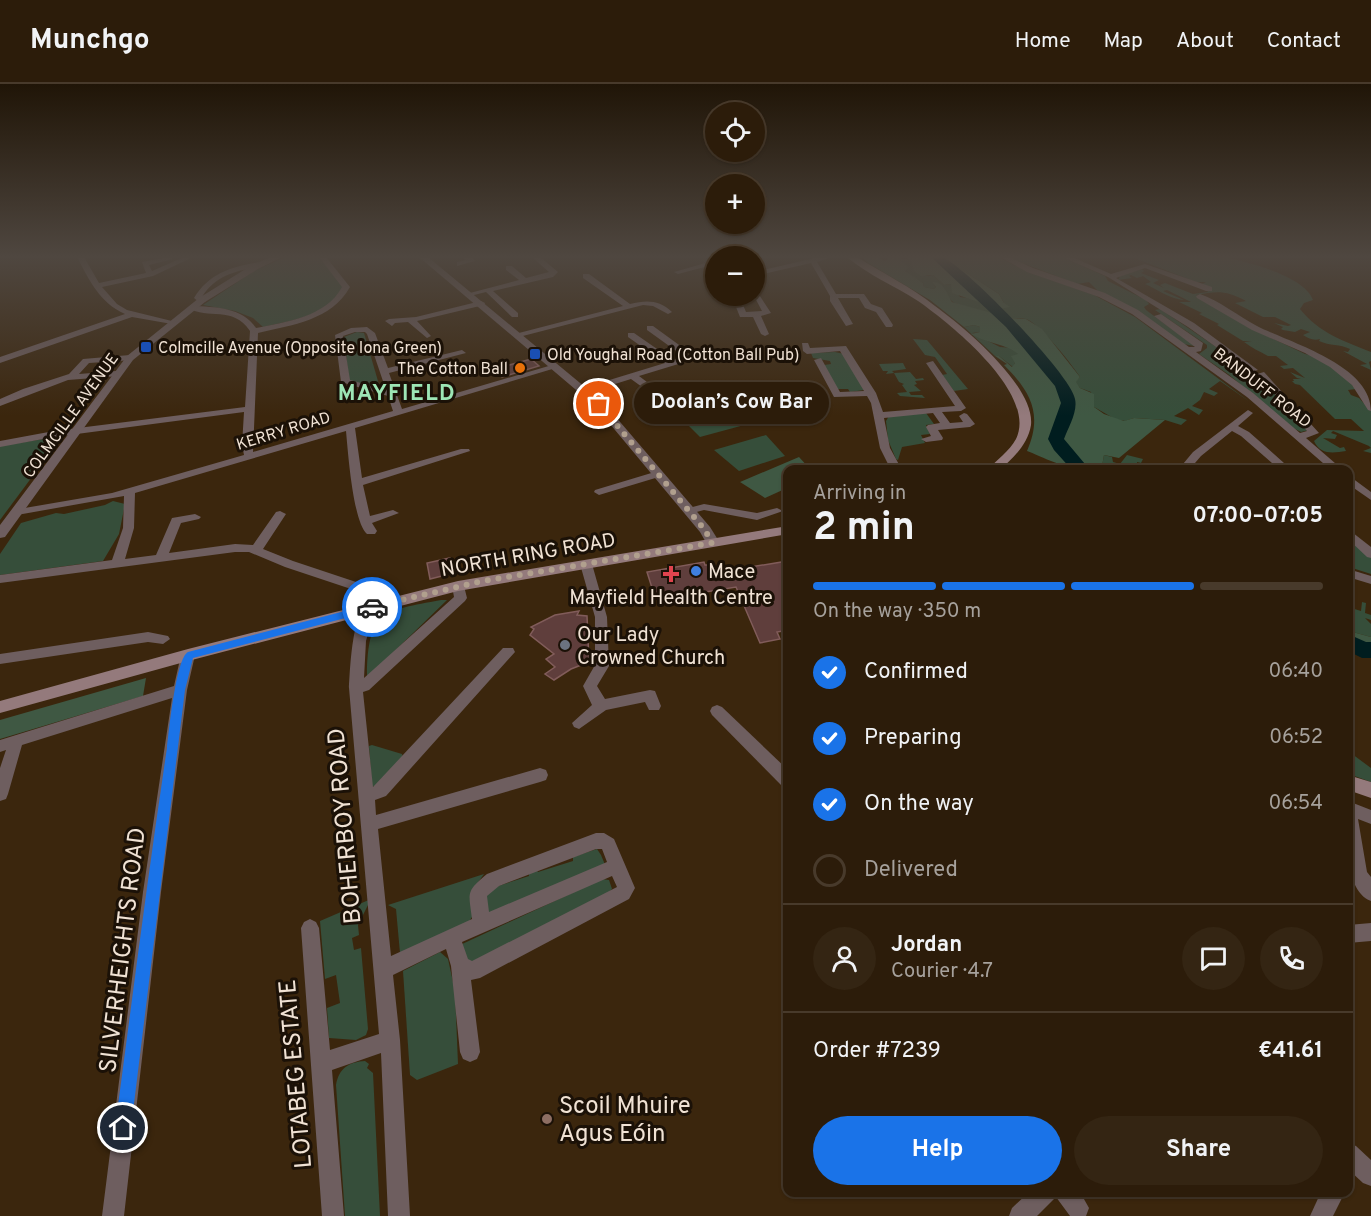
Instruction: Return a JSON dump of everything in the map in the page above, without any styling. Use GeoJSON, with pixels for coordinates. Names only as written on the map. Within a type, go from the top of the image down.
{"type":"FeatureCollection","features":[{"type":"Feature","properties":{"kind":"main road"},"geometry":{"type":"LineString","coordinates":[[934,310],[998,368],[1016,388],[1024,413],[1022,436],[1015,450],[998,465]]}},
{"type":"Feature","properties":{"kind":"main road","name":"NORTH RING ROAD"},"geometry":{"type":"LineString","coordinates":[[0,707],[458,586],[783,531]]}},
{"type":"Feature","properties":{"kind":"main road"},"geometry":{"type":"LineString","coordinates":[[1353,784],[1371,790]]}},
{"type":"Feature","properties":{"kind":"street"},"geometry":{"type":"LineString","coordinates":[[120,310],[126,314],[172,322]]}},
{"type":"Feature","properties":{"kind":"street","name":"COLMCILLE AVENUE"},"geometry":{"type":"LineString","coordinates":[[0,534],[116,374],[130,358],[189,310]]}},
{"type":"Feature","properties":{"kind":"street"},"geometry":{"type":"LineString","coordinates":[[207,310],[242,317],[250,322],[254,331],[247,445],[249,456]]}},
{"type":"Feature","properties":{"kind":"street"},"geometry":{"type":"LineString","coordinates":[[254,331],[311,316],[323,310]]}},
{"type":"Feature","properties":{"kind":"street"},"geometry":{"type":"LineString","coordinates":[[392,324],[389,321],[449,310]]}},
{"type":"Feature","properties":{"kind":"street"},"geometry":{"type":"LineString","coordinates":[[489,310],[615,421],[712,543]]}},
{"type":"Feature","properties":{"kind":"street"},"geometry":{"type":"LineString","coordinates":[[509,310],[515,315]]}},
{"type":"Feature","properties":{"kind":"street"},"geometry":{"type":"LineString","coordinates":[[518,336],[618,310]]}},
{"type":"Feature","properties":{"kind":"street"},"geometry":{"type":"LineString","coordinates":[[664,310],[668,312]]}},
{"type":"Feature","properties":{"kind":"street"},"geometry":{"type":"LineString","coordinates":[[741,310],[743,315],[767,313],[765,310]]}},
{"type":"Feature","properties":{"kind":"street"},"geometry":{"type":"LineString","coordinates":[[840,310],[849,324]]}},
{"type":"Feature","properties":{"kind":"street"},"geometry":{"type":"LineString","coordinates":[[879,310],[889,325]]}},
{"type":"Feature","properties":{"kind":"street","name":"BANDUFF ROAD"},"geometry":{"type":"LineString","coordinates":[[1130,310],[1239,386],[1332,465]]}},
{"type":"Feature","properties":{"kind":"street"},"geometry":{"type":"LineString","coordinates":[[1150,310],[1200,345],[1198,349],[1187,350]]}},
{"type":"Feature","properties":{"kind":"street"},"geometry":{"type":"LineString","coordinates":[[1166,310],[1243,361],[1259,375],[1314,432],[1299,436]]}},
{"type":"Feature","properties":{"kind":"street"},"geometry":{"type":"LineString","coordinates":[[1224,310],[1255,328],[1334,365],[1355,383],[1371,408]]}},
{"type":"Feature","properties":{"kind":"street"},"geometry":{"type":"LineString","coordinates":[[0,360],[92,329],[126,314]]}},
{"type":"Feature","properties":{"kind":"street"},"geometry":{"type":"LineString","coordinates":[[756,314],[765,334]]}},
{"type":"Feature","properties":{"kind":"street"},"geometry":{"type":"LineString","coordinates":[[410,318],[427,336]]}},
{"type":"Feature","properties":{"kind":"street"},"geometry":{"type":"LineString","coordinates":[[583,391],[682,360],[685,356],[683,352],[650,328]]}},
{"type":"Feature","properties":{"kind":"street"},"geometry":{"type":"LineString","coordinates":[[391,394],[346,382],[339,335],[367,329],[371,333],[398,412]]}},
{"type":"Feature","properties":{"kind":"street"},"geometry":{"type":"LineString","coordinates":[[631,335],[671,363]]}},
{"type":"Feature","properties":{"kind":"street"},"geometry":{"type":"LineString","coordinates":[[0,353],[24,345],[32,350]]}},
{"type":"Feature","properties":{"kind":"street"},"geometry":{"type":"LineString","coordinates":[[805,345],[807,351],[843,348],[871,393],[880,415],[885,448],[894,465]]}},
{"type":"Feature","properties":{"kind":"street"},"geometry":{"type":"LineString","coordinates":[[384,372],[462,353]]}},
{"type":"Feature","properties":{"kind":"street"},"geometry":{"type":"LineString","coordinates":[[71,377],[86,362],[130,358]]}},
{"type":"Feature","properties":{"kind":"street"},"geometry":{"type":"LineString","coordinates":[[818,360],[837,395],[871,393]]}},
{"type":"Feature","properties":{"kind":"street"},"geometry":{"type":"LineString","coordinates":[[1229,362],[1243,361]]}},
{"type":"Feature","properties":{"kind":"street"},"geometry":{"type":"LineString","coordinates":[[880,415],[959,409],[962,406],[930,363]]}},
{"type":"Feature","properties":{"kind":"street","name":"KERRY ROAD"},"geometry":{"type":"LineString","coordinates":[[17,512],[78,504],[129,491],[555,367]]}},
{"type":"Feature","properties":{"kind":"street"},"geometry":{"type":"LineString","coordinates":[[1,400],[13,389],[26,391],[71,377],[116,374]]}},
{"type":"Feature","properties":{"kind":"street"},"geometry":{"type":"LineString","coordinates":[[633,376],[652,390]]}},
{"type":"Feature","properties":{"kind":"street"},"geometry":{"type":"LineString","coordinates":[[0,444],[75,431],[249,409]]}},
{"type":"Feature","properties":{"kind":"street"},"geometry":{"type":"LineString","coordinates":[[936,411],[947,426]]}},
{"type":"Feature","properties":{"kind":"street"},"geometry":{"type":"LineString","coordinates":[[1187,465],[1192,458],[1248,413]]}},
{"type":"Feature","properties":{"kind":"street"},"geometry":{"type":"LineString","coordinates":[[926,439],[938,438],[931,427],[970,424],[964,416]]}},
{"type":"Feature","properties":{"kind":"street"},"geometry":{"type":"LineString","coordinates":[[350,426],[360,501],[369,526],[393,513]]}},
{"type":"Feature","properties":{"kind":"street"},"geometry":{"type":"LineString","coordinates":[[1231,426],[1245,434],[1280,465]]}},
{"type":"Feature","properties":{"kind":"street"},"geometry":{"type":"LineString","coordinates":[[358,483],[465,451]]}},
{"type":"Feature","properties":{"kind":"street"},"geometry":{"type":"LineString","coordinates":[[599,492],[658,474]]}},
{"type":"Feature","properties":{"kind":"street"},"geometry":{"type":"LineString","coordinates":[[1353,482],[1371,497]]}},
{"type":"Feature","properties":{"kind":"street"},"geometry":{"type":"LineString","coordinates":[[117,563],[129,531],[129,491]]}},
{"type":"Feature","properties":{"kind":"street"},"geometry":{"type":"LineString","coordinates":[[688,511],[704,507],[757,517],[777,511]]}},
{"type":"Feature","properties":{"kind":"street"},"geometry":{"type":"LineString","coordinates":[[256,550],[280,514]]}},
{"type":"Feature","properties":{"kind":"street"},"geometry":{"type":"LineString","coordinates":[[161,557],[176,520],[195,517]]}},
{"type":"Feature","properties":{"kind":"street"},"geometry":{"type":"LineString","coordinates":[[1353,537],[1371,554]]}},
{"type":"Feature","properties":{"kind":"street"},"geometry":{"type":"LineString","coordinates":[[0,579],[235,548],[256,550],[289,564],[370,591]]}},
{"type":"Feature","properties":{"kind":"street"},"geometry":{"type":"LineString","coordinates":[[586,564],[601,617],[602,666],[590,686],[595,699],[602,705]]}},
{"type":"Feature","properties":{"kind":"street"},"geometry":{"type":"LineString","coordinates":[[1353,575],[1371,580]]}},
{"type":"Feature","properties":{"kind":"street"},"geometry":{"type":"LineString","coordinates":[[356,688],[364,686],[460,598],[458,586]]}},
{"type":"Feature","properties":{"kind":"street","name":"BOHERBOY ROAD"},"geometry":{"type":"LineString","coordinates":[[369,608],[359,641],[356,688],[390,1040],[399,1216]]}},
{"type":"Feature","properties":{"kind":"street"},"geometry":{"type":"LineString","coordinates":[[0,659],[148,637],[163,639]]}},
{"type":"Feature","properties":{"kind":"street"},"geometry":{"type":"LineString","coordinates":[[367,796],[380,791],[508,652]]}},
{"type":"Feature","properties":{"kind":"street","name":"SILVERHEIGHTS ROAD"},"geometry":{"type":"LineString","coordinates":[[113,1216],[152,892],[180,690],[188,656]]}},
{"type":"Feature","properties":{"kind":"street"},"geometry":{"type":"LineString","coordinates":[[0,746],[180,690]]}},
{"type":"Feature","properties":{"kind":"street"},"geometry":{"type":"LineString","coordinates":[[579,723],[602,705],[651,695],[654,706]]}},
{"type":"Feature","properties":{"kind":"street"},"geometry":{"type":"LineString","coordinates":[[717,711],[783,775]]}},
{"type":"Feature","properties":{"kind":"street"},"geometry":{"type":"LineString","coordinates":[[0,794],[16,741]]}},
{"type":"Feature","properties":{"kind":"street"},"geometry":{"type":"LineString","coordinates":[[370,824],[540,775]]}},
{"type":"Feature","properties":{"kind":"street"},"geometry":{"type":"LineString","coordinates":[[1353,812],[1371,817]]}},
{"type":"Feature","properties":{"kind":"street"},"geometry":{"type":"LineString","coordinates":[[460,966],[473,971],[623,893],[626,888],[608,844],[604,841],[596,841],[493,880],[478,892],[482,924]]}},
{"type":"Feature","properties":{"kind":"street"},"geometry":{"type":"LineString","coordinates":[[384,970],[452,937],[618,865]]}},
{"type":"Feature","properties":{"kind":"street"},"geometry":{"type":"LineString","coordinates":[[1354,873],[1371,893]]}},
{"type":"Feature","properties":{"kind":"street","name":"LOTABEG ESTATE"},"geometry":{"type":"LineString","coordinates":[[310,928],[333,1216]]}},
{"type":"Feature","properties":{"kind":"street"},"geometry":{"type":"LineString","coordinates":[[1353,934],[1371,932]]}},
{"type":"Feature","properties":{"kind":"street"},"geometry":{"type":"LineString","coordinates":[[452,937],[460,966],[470,1052]]}},
{"type":"Feature","properties":{"kind":"street"},"geometry":{"type":"LineString","coordinates":[[322,1063],[390,1040]]}},
{"type":"Feature","properties":{"kind":"street"},"geometry":{"type":"LineString","coordinates":[[1353,1161],[1371,1175]]}},
{"type":"Feature","properties":{"kind":"street"},"geometry":{"type":"LineString","coordinates":[[1020,1216],[1041,1197]]}},
{"type":"Feature","properties":{"kind":"street"},"geometry":{"type":"LineString","coordinates":[[1321,1216],[1331,1197]]}},
{"type":"Feature","properties":{"kind":"green space"},"geometry":{"type":"Polygon","coordinates":[[[229,310],[322,310],[298,319],[263,327],[253,318],[229,310]]]}},
{"type":"Feature","properties":{"kind":"green space"},"geometry":{"type":"Polygon","coordinates":[[[942,310],[980,310],[1010,318],[1026,319],[1042,329],[1080,377],[1076,382],[1080,388],[1094,394],[1094,407],[1104,414],[1124,421],[1134,418],[1165,420],[1119,458],[1104,455],[1102,465],[1062,465],[1027,451],[1034,426],[1032,404],[1021,385],[1004,365],[1007,364],[995,356],[999,356],[1012,367],[1015,363],[1011,356],[1018,354],[1009,348],[971,334],[980,332],[980,327],[974,325],[964,327],[942,310]]]}},
{"type":"Feature","properties":{"kind":"green space"},"geometry":{"type":"Polygon","coordinates":[[[978,310],[1122,310],[1135,317],[1250,402],[1220,381],[1209,389],[1218,393],[1214,396],[1204,392],[1200,400],[1192,406],[1203,410],[1199,415],[1188,408],[1174,416],[1187,420],[1181,425],[1165,420],[1115,419],[1094,407],[1091,392],[1080,388],[1075,382],[1080,377],[1076,371],[1039,328],[1026,319],[1000,316],[978,310]]]}},
{"type":"Feature","properties":{"kind":"green space"},"geometry":{"type":"Polygon","coordinates":[[[1128,310],[1146,310],[1195,346],[1183,344],[1128,310]]]}},
{"type":"Feature","properties":{"kind":"green space"},"geometry":{"type":"Polygon","coordinates":[[[1155,310],[1161,310],[1234,359],[1223,360],[1229,365],[1242,365],[1256,372],[1249,376],[1252,380],[1266,384],[1296,419],[1309,430],[1301,432],[1293,428],[1228,374],[1199,354],[1207,348],[1207,345],[1155,310]]]}},
{"type":"Feature","properties":{"kind":"green space"},"geometry":{"type":"Polygon","coordinates":[[[1195,310],[1221,310],[1249,327],[1326,362],[1339,372],[1356,389],[1348,390],[1351,395],[1359,398],[1371,411],[1371,448],[1333,431],[1331,433],[1337,435],[1335,439],[1323,438],[1340,448],[1344,447],[1346,451],[1332,452],[1320,449],[1314,441],[1327,430],[1364,431],[1351,419],[1335,419],[1300,385],[1295,384],[1293,379],[1301,379],[1290,372],[1305,378],[1293,368],[1284,369],[1280,366],[1288,365],[1276,356],[1268,356],[1244,342],[1252,341],[1243,341],[1217,325],[1219,324],[1199,314],[1202,313],[1195,310]]]}},
{"type":"Feature","properties":{"kind":"green space"},"geometry":{"type":"Polygon","coordinates":[[[1249,310],[1301,310],[1324,330],[1371,352],[1369,362],[1371,370],[1360,365],[1367,364],[1343,351],[1348,352],[1350,349],[1323,343],[1319,341],[1320,339],[1309,338],[1303,335],[1310,332],[1301,329],[1295,332],[1283,330],[1281,329],[1283,327],[1274,323],[1291,325],[1275,317],[1263,317],[1249,310]]]}},
{"type":"Feature","properties":{"kind":"green space"},"geometry":{"type":"Polygon","coordinates":[[[974,325],[980,327],[981,332],[972,333],[1000,347],[1012,348],[1019,354],[1013,367],[999,356],[995,356],[964,327],[974,325]]]}},
{"type":"Feature","properties":{"kind":"green space"},"geometry":{"type":"Polygon","coordinates":[[[357,332],[364,333],[380,388],[349,381],[344,337],[357,332]]]}},
{"type":"Feature","properties":{"kind":"green space"},"geometry":{"type":"Polygon","coordinates":[[[913,339],[927,340],[968,389],[954,391],[942,375],[947,374],[935,357],[925,355],[913,339]]]}},
{"type":"Feature","properties":{"kind":"green space"},"geometry":{"type":"Polygon","coordinates":[[[811,353],[844,354],[864,390],[850,392],[848,389],[837,389],[824,365],[831,364],[830,361],[813,358],[811,353]]]}},
{"type":"Feature","properties":{"kind":"green space"},"geometry":{"type":"Polygon","coordinates":[[[903,363],[906,369],[892,371],[894,373],[886,374],[888,371],[883,371],[879,364],[903,363]]]}},
{"type":"Feature","properties":{"kind":"green space"},"geometry":{"type":"Polygon","coordinates":[[[910,372],[916,379],[923,378],[924,380],[915,381],[917,384],[914,385],[921,391],[909,392],[911,395],[922,395],[925,398],[900,396],[897,393],[907,392],[902,385],[904,384],[899,382],[894,373],[910,372]]]}},
{"type":"Feature","properties":{"kind":"green space"},"geometry":{"type":"Polygon","coordinates":[[[733,406],[748,424],[700,437],[682,419],[733,406]]]}},
{"type":"Feature","properties":{"kind":"green space"},"geometry":{"type":"Polygon","coordinates":[[[926,413],[934,424],[926,425],[930,434],[921,435],[925,443],[902,447],[898,460],[896,459],[888,440],[886,421],[889,416],[926,413]]]}},
{"type":"Feature","properties":{"kind":"green space"},"geometry":{"type":"Polygon","coordinates":[[[766,435],[785,456],[739,471],[714,450],[766,435]]]}},
{"type":"Feature","properties":{"kind":"green space"},"geometry":{"type":"Polygon","coordinates":[[[61,438],[0,520],[0,446],[61,438]]]}},
{"type":"Feature","properties":{"kind":"green space"},"geometry":{"type":"Polygon","coordinates":[[[1104,455],[1112,457],[1113,462],[1120,464],[1127,455],[1143,459],[1141,463],[1137,462],[1137,465],[1102,465],[1104,455]]]}},
{"type":"Feature","properties":{"kind":"green space"},"geometry":{"type":"Polygon","coordinates":[[[799,457],[806,465],[783,465],[783,490],[765,498],[740,482],[799,457]]]}},
{"type":"Feature","properties":{"kind":"green space"},"geometry":{"type":"Polygon","coordinates":[[[113,501],[125,504],[119,534],[103,561],[0,575],[0,554],[21,523],[56,513],[64,514],[105,505],[113,501]]]}},
{"type":"Feature","properties":{"kind":"green space"},"geometry":{"type":"Polygon","coordinates":[[[1353,540],[1371,558],[1371,574],[1353,568],[1353,540]]]}},
{"type":"Feature","properties":{"kind":"green space"},"geometry":{"type":"Polygon","coordinates":[[[447,600],[370,675],[367,675],[371,637],[383,617],[405,607],[447,600]]]}},
{"type":"Feature","properties":{"kind":"green space"},"geometry":{"type":"Polygon","coordinates":[[[1362,602],[1366,603],[1365,613],[1371,615],[1371,620],[1365,618],[1371,624],[1371,637],[1353,632],[1353,609],[1361,611],[1362,602]]]}},
{"type":"Feature","properties":{"kind":"green space"},"geometry":{"type":"Polygon","coordinates":[[[1353,632],[1371,637],[1371,655],[1353,648],[1353,632]]]}},
{"type":"Feature","properties":{"kind":"green space"},"geometry":{"type":"Polygon","coordinates":[[[146,678],[143,696],[0,739],[0,720],[146,678]]]}},
{"type":"Feature","properties":{"kind":"green space"},"geometry":{"type":"Polygon","coordinates":[[[369,746],[402,754],[403,757],[372,787],[369,746]]]}},
{"type":"Feature","properties":{"kind":"green space"},"geometry":{"type":"Polygon","coordinates":[[[1353,755],[1371,768],[1371,782],[1353,775],[1353,755]]]}},
{"type":"Feature","properties":{"kind":"green space"},"geometry":{"type":"Polygon","coordinates":[[[597,849],[606,867],[486,915],[487,895],[498,886],[529,876],[529,871],[536,869],[538,872],[573,861],[573,857],[597,849]]]}},
{"type":"Feature","properties":{"kind":"green space"},"geometry":{"type":"Polygon","coordinates":[[[484,874],[472,891],[475,912],[467,925],[400,953],[396,909],[388,905],[484,874]]]}},
{"type":"Feature","properties":{"kind":"green space"},"geometry":{"type":"Polygon","coordinates":[[[602,879],[609,880],[612,889],[605,896],[478,964],[465,960],[460,945],[602,879]]]}},
{"type":"Feature","properties":{"kind":"green space"},"geometry":{"type":"Polygon","coordinates":[[[371,899],[358,925],[359,935],[352,938],[354,950],[361,948],[368,1029],[366,1035],[356,1040],[329,1038],[327,1008],[340,1003],[336,975],[325,979],[320,921],[371,899]]]}},
{"type":"Feature","properties":{"kind":"green space"},"geometry":{"type":"Polygon","coordinates":[[[440,952],[448,959],[455,991],[458,1064],[417,1080],[410,1075],[403,971],[440,952]]]}},
{"type":"Feature","properties":{"kind":"green space"},"geometry":{"type":"Polygon","coordinates":[[[365,1061],[369,1064],[367,1068],[373,1073],[380,1216],[345,1216],[336,1085],[342,1070],[354,1063],[365,1061]]]}},
{"type":"Feature","properties":{"kind":"building","name":"The Cotton Ball"},"geometry":{"type":"Polygon","coordinates":[[[531,359],[539,366],[502,377],[495,369],[531,359]]]}},
{"type":"Feature","properties":{"kind":"building"},"geometry":{"type":"Polygon","coordinates":[[[450,558],[454,573],[430,579],[427,563],[450,558]]]}},
{"type":"Feature","properties":{"kind":"building"},"geometry":{"type":"Polygon","coordinates":[[[704,562],[705,565],[710,565],[713,573],[783,562],[783,631],[777,632],[780,639],[760,643],[736,587],[668,598],[653,591],[647,572],[704,562]]]}},
{"type":"Feature","properties":{"kind":"building","name":"Our Lady Crowned Church"},"geometry":{"type":"Polygon","coordinates":[[[579,611],[577,615],[587,616],[589,662],[571,669],[554,680],[545,674],[555,667],[546,659],[554,654],[530,635],[534,629],[531,627],[555,615],[579,611]]]}},
{"type":"Feature","properties":{"kind":"waterway"},"geometry":{"type":"LineString","coordinates":[[995,310],[1032,347],[1062,386],[1068,403],[1056,439],[1060,447],[1077,465]]}},
{"type":"Feature","properties":{"kind":"waterway"},"geometry":{"type":"LineString","coordinates":[[1353,644],[1362,650],[1371,650]]}},
{"type":"Feature","properties":{"kind":"way so far"},"geometry":{"type":"LineString","coordinates":[[372,607],[478,582],[712,543],[705,530],[599,404]]}},
{"type":"Feature","properties":{"kind":"place","name":"Colmcille Avenue (Opposite Iona Green)"},"geometry":{"type":"Point","coordinates":[146,347]}},
{"type":"Feature","properties":{"kind":"place","name":"Old Youghal Road (Cotton Ball Pub)"},"geometry":{"type":"Point","coordinates":[535,354]}},
{"type":"Feature","properties":{"kind":"place","name":"The Cotton Ball"},"geometry":{"type":"Point","coordinates":[520,368]}},
{"type":"Feature","properties":{"kind":"place","name":"Doolan’s Cow Bar"},"geometry":{"type":"Point","coordinates":[599,404]}},
{"type":"Feature","properties":{"kind":"place","name":"Mace"},"geometry":{"type":"Point","coordinates":[696,571]}},
{"type":"Feature","properties":{"kind":"place","name":"Mayfield Health Centre"},"geometry":{"type":"Point","coordinates":[671,574]}},
{"type":"Feature","properties":{"kind":"place","name":"Our Lady Crowned Church"},"geometry":{"type":"Point","coordinates":[565,645]}},
{"type":"Feature","properties":{"kind":"place","name":"Scoil Mhuire Agus Eóin"},"geometry":{"type":"Point","coordinates":[547,1119]}},
{"type":"Feature","properties":{"kind":"district","name":"MAYFIELD"},"geometry":{"type":"Point","coordinates":[397,392]}},
{"type":"Feature","properties":{"kind":"route"},"geometry":{"type":"LineString","coordinates":[[123,1128],[152,892],[180,690],[188,656],[372,607]]}}]}
